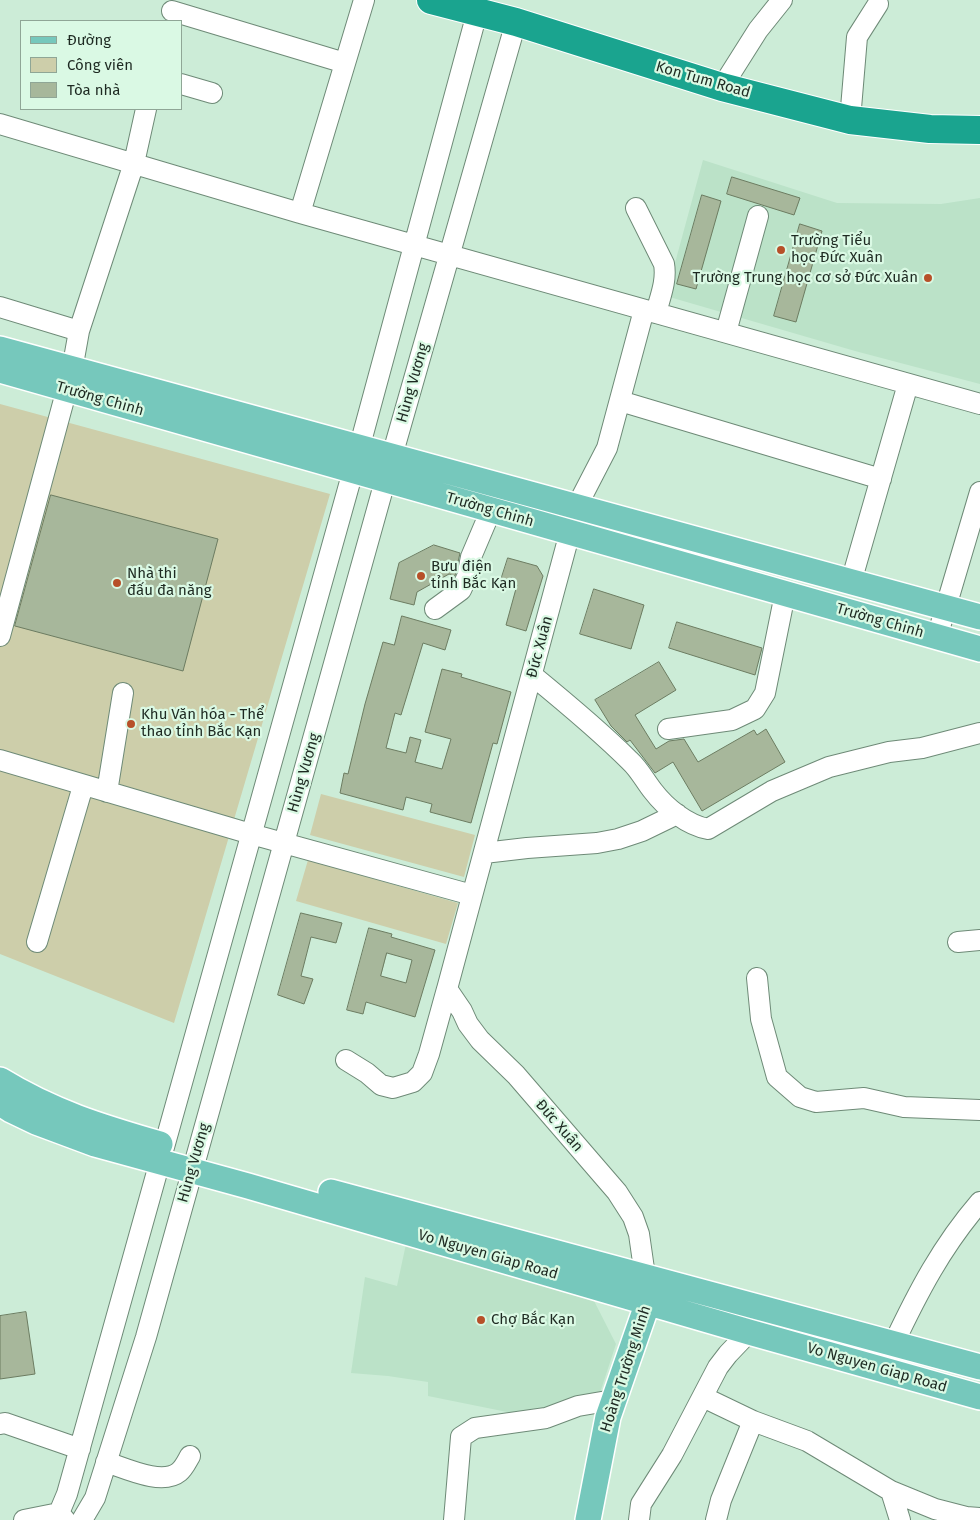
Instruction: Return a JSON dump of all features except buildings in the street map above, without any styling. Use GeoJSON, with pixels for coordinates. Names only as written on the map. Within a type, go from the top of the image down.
{"type":"FeatureCollection","features":[{"type":"Feature","properties":{"kind":"highway","name":"Kon Tum Road"},"geometry":{"type":"LineString","coordinates":[[431,0],[516,22],[722,87],[850,120],[930,129],[980,130]]}},
{"type":"Feature","properties":{"kind":"main road","name":"Trường Chinh"},"geometry":{"type":"LineString","coordinates":[[0,349],[69,379],[353,471],[980,649]]}},
{"type":"Feature","properties":{"kind":"main road","name":"Trường Chinh"},"geometry":{"type":"LineString","coordinates":[[0,370],[69,379],[359,447],[980,617]]}},
{"type":"Feature","properties":{"kind":"main road"},"geometry":{"type":"LineString","coordinates":[[785,594],[793,566]]}},
{"type":"Feature","properties":{"kind":"main road","name":"Vo Nguyen Giap Road"},"geometry":{"type":"LineString","coordinates":[[0,1080],[27,1096],[72,1117],[162,1153],[648,1302],[980,1397]]}},
{"type":"Feature","properties":{"kind":"main road","name":"Vo Nguyen Giap Road"},"geometry":{"type":"LineString","coordinates":[[0,1103],[36,1122],[95,1144],[162,1153]]}},
{"type":"Feature","properties":{"kind":"main road","name":"Vo Nguyen Giap Road"},"geometry":{"type":"LineString","coordinates":[[194,1162],[645,1276],[893,1345],[980,1367]]}},
{"type":"Feature","properties":{"kind":"main road","name":"Hoàng Trường Minh"},"geometry":{"type":"LineString","coordinates":[[588,1520],[608,1416],[648,1302],[645,1276]]}},
{"type":"Feature","properties":{"kind":"street"},"geometry":{"type":"LineString","coordinates":[[300,213],[364,0]]}},
{"type":"Feature","properties":{"kind":"street"},"geometry":{"type":"LineString","coordinates":[[722,87],[758,30],[782,0]]}},
{"type":"Feature","properties":{"kind":"street"},"geometry":{"type":"LineString","coordinates":[[850,120],[857,37],[878,4]]}},
{"type":"Feature","properties":{"kind":"street"},"geometry":{"type":"LineString","coordinates":[[172,11],[345,63]]}},
{"type":"Feature","properties":{"kind":"street"},"geometry":{"type":"LineString","coordinates":[[24,1520],[62,1517],[353,471],[477,13]]}},
{"type":"Feature","properties":{"kind":"street","name":"Hùng Vương"},"geometry":{"type":"LineString","coordinates":[[82,1520],[95,1498],[146,1337],[392,456],[516,22]]}},
{"type":"Feature","properties":{"kind":"street"},"geometry":{"type":"LineString","coordinates":[[182,84],[212,93]]}},
{"type":"Feature","properties":{"kind":"street"},"geometry":{"type":"LineString","coordinates":[[0,636],[69,379],[79,331],[134,163],[146,110]]}},
{"type":"Feature","properties":{"kind":"street"},"geometry":{"type":"LineString","coordinates":[[0,124],[300,213],[980,404]]}},
{"type":"Feature","properties":{"kind":"street","name":"Đức Xuân"},"geometry":{"type":"LineString","coordinates":[[346,1060],[368,1072],[381,1085],[393,1088],[413,1082],[422,1073],[429,1054],[577,506],[607,448],[620,401],[650,311],[664,284],[664,264],[636,208]]}},
{"type":"Feature","properties":{"kind":"street"},"geometry":{"type":"LineString","coordinates":[[726,332],[758,216]]}},
{"type":"Feature","properties":{"kind":"street"},"geometry":{"type":"LineString","coordinates":[[0,307],[79,331]]}},
{"type":"Feature","properties":{"kind":"street"},"geometry":{"type":"LineString","coordinates":[[851,582],[908,384]]}},
{"type":"Feature","properties":{"kind":"street"},"geometry":{"type":"LineString","coordinates":[[620,401],[881,479]]}},
{"type":"Feature","properties":{"kind":"street"},"geometry":{"type":"LineString","coordinates":[[937,637],[980,492]]}},
{"type":"Feature","properties":{"kind":"street"},"geometry":{"type":"LineString","coordinates":[[434,609],[461,590],[467,577],[471,557],[491,510]]}},
{"type":"Feature","properties":{"kind":"street"},"geometry":{"type":"LineString","coordinates":[[668,729],[732,720],[755,709],[765,693],[785,594]]}},
{"type":"Feature","properties":{"kind":"street"},"geometry":{"type":"LineString","coordinates":[[532,674],[582,716],[632,762],[654,793],[677,814],[696,827],[708,829],[772,790],[829,767],[889,752],[922,748],[980,733]]}},
{"type":"Feature","properties":{"kind":"street"},"geometry":{"type":"LineString","coordinates":[[107,792],[123,694]]}},
{"type":"Feature","properties":{"kind":"street"},"geometry":{"type":"LineString","coordinates":[[0,760],[251,834],[472,895]]}},
{"type":"Feature","properties":{"kind":"street"},"geometry":{"type":"LineString","coordinates":[[37,942],[84,786]]}},
{"type":"Feature","properties":{"kind":"street"},"geometry":{"type":"LineString","coordinates":[[484,854],[527,848],[597,843],[618,839],[642,831],[677,814]]}},
{"type":"Feature","properties":{"kind":"street"},"geometry":{"type":"LineString","coordinates":[[958,942],[980,940]]}},
{"type":"Feature","properties":{"kind":"street"},"geometry":{"type":"LineString","coordinates":[[757,978],[761,1019],[777,1077],[800,1097],[816,1102],[864,1098],[904,1106],[980,1110]]}},
{"type":"Feature","properties":{"kind":"street","name":"Đức Xuân"},"geometry":{"type":"LineString","coordinates":[[447,989],[480,1040],[516,1075],[617,1192],[633,1217],[638,1234],[645,1276]]}},
{"type":"Feature","properties":{"kind":"street"},"geometry":{"type":"LineString","coordinates":[[189,1056],[223,1061]]}},
{"type":"Feature","properties":{"kind":"street"},"geometry":{"type":"LineString","coordinates":[[893,1345],[918,1292],[936,1260],[958,1227],[980,1202]]}},
{"type":"Feature","properties":{"kind":"street"},"geometry":{"type":"LineString","coordinates":[[114,1325],[146,1337]]}},
{"type":"Feature","properties":{"kind":"street"},"geometry":{"type":"LineString","coordinates":[[639,1520],[641,1504],[672,1455],[728,1354],[749,1332]]}},
{"type":"Feature","properties":{"kind":"street"},"geometry":{"type":"LineString","coordinates":[[703,1397],[753,1421],[807,1441],[891,1492],[935,1508],[966,1517],[980,1518]]}},
{"type":"Feature","properties":{"kind":"street"},"geometry":{"type":"LineString","coordinates":[[454,1520],[461,1437],[466,1432],[475,1428],[546,1418],[578,1406],[613,1400]]}},
{"type":"Feature","properties":{"kind":"street"},"geometry":{"type":"LineString","coordinates":[[716,1520],[721,1500],[753,1421]]}},
{"type":"Feature","properties":{"kind":"street"},"geometry":{"type":"LineString","coordinates":[[0,1424],[5,1423],[80,1449]]}},
{"type":"Feature","properties":{"kind":"street"},"geometry":{"type":"LineString","coordinates":[[106,1462],[149,1476],[162,1478],[175,1475],[181,1471],[190,1456]]}},
{"type":"Feature","properties":{"kind":"street"},"geometry":{"type":"LineString","coordinates":[[891,1492],[900,1520]]}},
{"type":"Feature","properties":{"kind":"shaded area","name":"Trường Tiểu học Đức Xuân"},"geometry":{"type":"Polygon","coordinates":[[[703,160],[837,203],[941,204],[980,198],[980,384],[855,351],[666,296],[703,160]]]}},
{"type":"Feature","properties":{"kind":"shaded area","name":"Chợ Bắc Kạn"},"geometry":{"type":"Polygon","coordinates":[[[406,1244],[591,1295],[616,1344],[600,1393],[522,1415],[428,1396],[428,1382],[351,1373],[365,1277],[397,1286],[406,1244]]]}},
{"type":"Feature","properties":{"kind":"green space","name":"Khu Văn hóa - Thể thao tỉnh Bắc Kạn"},"geometry":{"type":"Polygon","coordinates":[[[0,404],[330,494],[174,1023],[0,954],[0,404]]]}},
{"type":"Feature","properties":{"kind":"green space"},"geometry":{"type":"Polygon","coordinates":[[[321,794],[475,835],[464,877],[310,835],[321,794]]]}},
{"type":"Feature","properties":{"kind":"green space"},"geometry":{"type":"Polygon","coordinates":[[[308,860],[458,903],[446,944],[296,901],[308,860]]]}},
{"type":"Feature","properties":{"kind":"place","name":"Trường Tiểu học Đức Xuân"},"geometry":{"type":"Point","coordinates":[781,250]}},
{"type":"Feature","properties":{"kind":"place","name":"Trường Trung học cơ sở Đức Xuân"},"geometry":{"type":"Point","coordinates":[928,278]}},
{"type":"Feature","properties":{"kind":"place","name":"Bưu điện tỉnh Bắc Kạn"},"geometry":{"type":"Point","coordinates":[421,576]}},
{"type":"Feature","properties":{"kind":"place","name":"Nhà thi đấu đa năng"},"geometry":{"type":"Point","coordinates":[117,583]}},
{"type":"Feature","properties":{"kind":"place","name":"Khu Văn hóa - Thể thao tỉnh Bắc Kạn"},"geometry":{"type":"Point","coordinates":[131,724]}},
{"type":"Feature","properties":{"kind":"place","name":"Chợ Bắc Kạn"},"geometry":{"type":"Point","coordinates":[481,1320]}}]}
